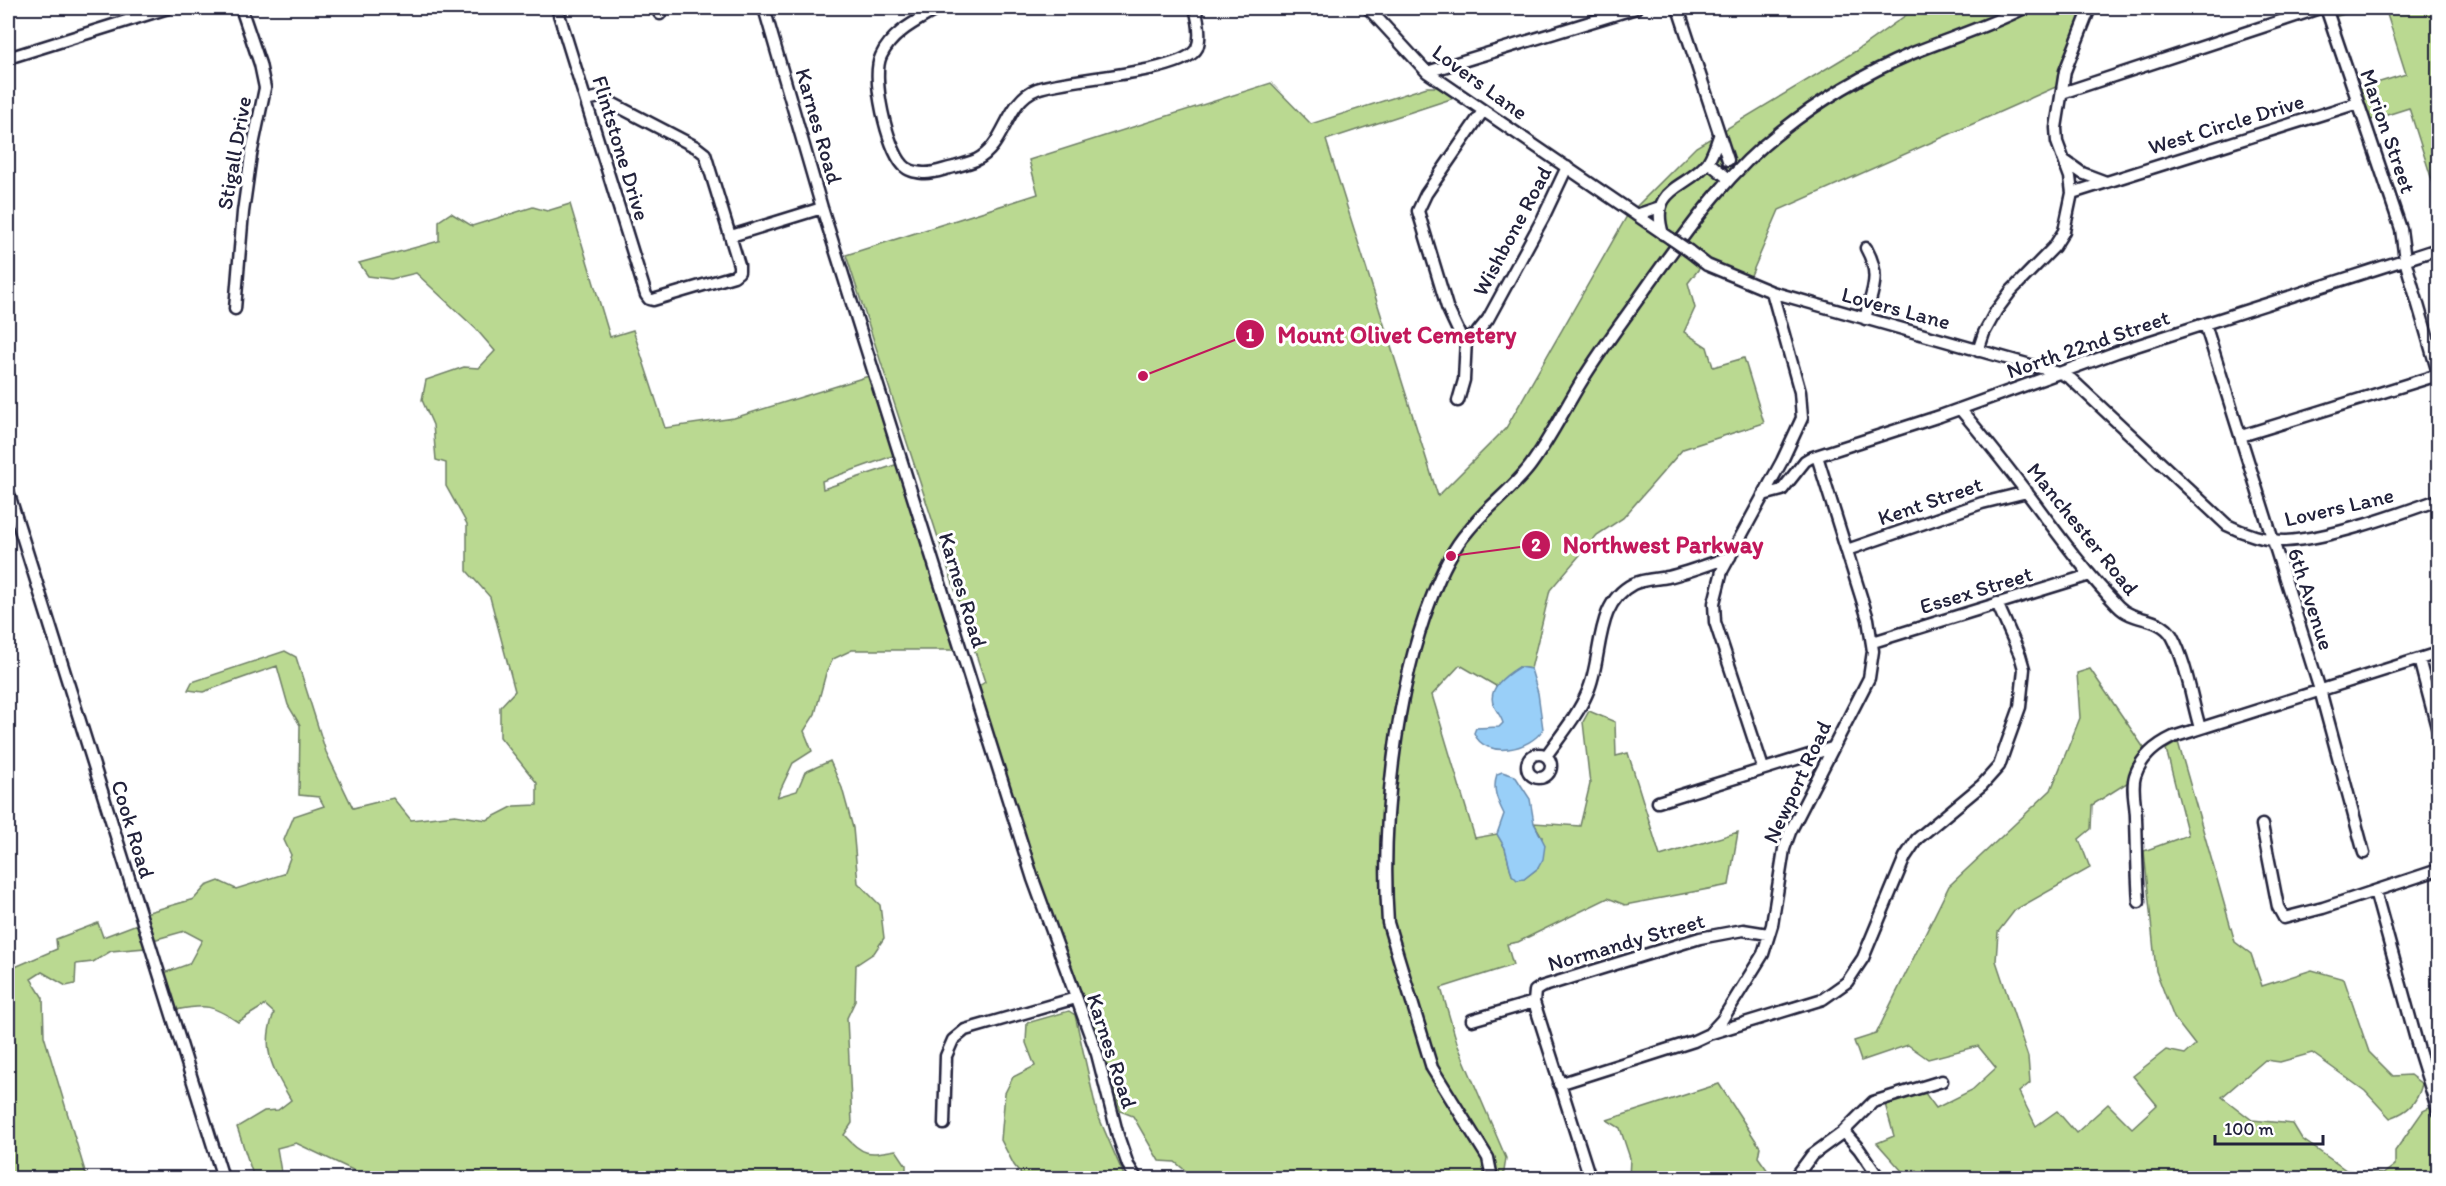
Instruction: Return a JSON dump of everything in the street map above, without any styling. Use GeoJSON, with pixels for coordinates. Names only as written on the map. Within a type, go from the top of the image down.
{"type":"FeatureCollection","features":[{"type":"Feature","properties":{"kind":"street"},"geometry":{"type":"LineString","coordinates":[[8,58],[168,8]]}},
{"type":"Feature","properties":{"kind":"street","name":"Stigall Drive"},"geometry":{"type":"LineString","coordinates":[[235,309],[245,201],[265,88],[260,64],[240,8]]}},
{"type":"Feature","properties":{"kind":"street","name":"Flintstone Drive"},"geometry":{"type":"LineString","coordinates":[[557,8],[649,299],[653,300],[734,276],[739,272],[740,265],[731,236]]}},
{"type":"Feature","properties":{"kind":"street","name":"Karnes Road"},"geometry":{"type":"LineString","coordinates":[[764,8],[822,208],[1030,868],[1097,1054],[1118,1136],[1128,1165],[1136,1179]]}},
{"type":"Feature","properties":{"kind":"street"},"geometry":{"type":"LineString","coordinates":[[939,8],[894,36],[882,54],[876,75],[891,141],[899,161],[910,171],[926,173],[976,160],[985,154],[995,142],[1023,98],[1037,89],[1162,67],[1187,59],[1198,46],[1195,8]]}},
{"type":"Feature","properties":{"kind":"street","name":"Lovers Lane"},"geometry":{"type":"LineString","coordinates":[[1368,8],[1427,72],[1715,269],[1772,292],[2071,379],[2227,525],[2272,540],[2285,541],[2320,535],[2397,515],[2439,500]]}},
{"type":"Feature","properties":{"kind":"street"},"geometry":{"type":"LineString","coordinates":[[1427,72],[1636,8]]}},
{"type":"Feature","properties":{"kind":"street"},"geometry":{"type":"LineString","coordinates":[[1678,8],[1728,160]]}},
{"type":"Feature","properties":{"kind":"street"},"geometry":{"type":"LineString","coordinates":[[1491,1179],[1488,1158],[1431,1068],[1388,923],[1386,903],[1390,803],[1398,728],[1408,675],[1431,598],[1453,550],[1469,529],[1528,468],[1604,347],[1697,216],[1737,170],[1798,118],[1859,80],[1909,55],[1995,22],[2024,8]]}},
{"type":"Feature","properties":{"kind":"street"},"geometry":{"type":"LineString","coordinates":[[1978,351],[1984,333],[1996,311],[2011,291],[2054,247],[2064,231],[2072,193],[2056,128],[2065,71],[2090,8]]}},
{"type":"Feature","properties":{"kind":"street"},"geometry":{"type":"LineString","coordinates":[[2062,93],[2320,8]]}},
{"type":"Feature","properties":{"kind":"street","name":"Marion Street"},"geometry":{"type":"LineString","coordinates":[[2326,8],[2401,229],[2405,260],[2439,374]]}},
{"type":"Feature","properties":{"kind":"street"},"geometry":{"type":"LineString","coordinates":[[586,100],[600,97],[696,147],[705,154],[731,236],[822,208]]}},
{"type":"Feature","properties":{"kind":"street","name":"West Circle Drive"},"geometry":{"type":"LineString","coordinates":[[2072,193],[2358,103]]}},
{"type":"Feature","properties":{"kind":"street","name":"Wishbone Road"},"geometry":{"type":"LineString","coordinates":[[1483,111],[1426,194],[1418,211],[1448,307],[1458,335],[1462,339],[1476,333],[1488,319],[1543,218],[1567,167]]}},
{"type":"Feature","properties":{"kind":"street"},"geometry":{"type":"LineString","coordinates":[[1710,158],[1719,136]]}},
{"type":"Feature","properties":{"kind":"street"},"geometry":{"type":"LineString","coordinates":[[1666,236],[1659,218],[1660,207],[1670,192],[1710,158],[1720,155],[1737,170]]}},
{"type":"Feature","properties":{"kind":"street"},"geometry":{"type":"LineString","coordinates":[[1710,158],[1729,179]]}},
{"type":"Feature","properties":{"kind":"street"},"geometry":{"type":"LineString","coordinates":[[2065,161],[2082,173],[2106,182]]}},
{"type":"Feature","properties":{"kind":"street"},"geometry":{"type":"LineString","coordinates":[[1636,215],[1660,207]]}},
{"type":"Feature","properties":{"kind":"street"},"geometry":{"type":"LineString","coordinates":[[1865,319],[1875,279],[1875,264],[1866,249]]}},
{"type":"Feature","properties":{"kind":"street","name":"North 22nd Street"},"geometry":{"type":"LineString","coordinates":[[1763,495],[1782,490],[1805,461],[1816,456],[1960,409],[2056,373],[2439,249]]}},
{"type":"Feature","properties":{"kind":"street"},"geometry":{"type":"LineString","coordinates":[[1763,768],[1715,622],[1714,603],[1717,586],[1730,557],[1797,430],[1803,410],[1772,292]]}},
{"type":"Feature","properties":{"kind":"street","name":"6th Avenue"},"geometry":{"type":"LineString","coordinates":[[2205,324],[2320,690],[2364,853]]}},
{"type":"Feature","properties":{"kind":"street"},"geometry":{"type":"LineString","coordinates":[[1458,401],[1464,380],[1466,339]]}},
{"type":"Feature","properties":{"kind":"street"},"geometry":{"type":"LineString","coordinates":[[2241,436],[2439,374]]}},
{"type":"Feature","properties":{"kind":"street","name":"Manchester Road"},"geometry":{"type":"LineString","coordinates":[[1960,409],[2027,492],[2065,545],[2122,610],[2132,616],[2159,622],[2167,630],[2184,667],[2200,728]]}},
{"type":"Feature","properties":{"kind":"street","name":"Newport Road"},"geometry":{"type":"LineString","coordinates":[[1559,1084],[1639,1060],[1709,1034],[1742,991],[1763,954],[1776,908],[1784,849],[1872,668],[1873,642],[1847,550],[1816,456]]}},
{"type":"Feature","properties":{"kind":"street","name":"Cook Road"},"geometry":{"type":"LineString","coordinates":[[8,491],[11,514],[223,1179]]}},
{"type":"Feature","properties":{"kind":"street","name":"Kent Street"},"geometry":{"type":"LineString","coordinates":[[1847,550],[1982,503],[2027,492]]}},
{"type":"Feature","properties":{"kind":"street"},"geometry":{"type":"LineString","coordinates":[[1546,756],[1578,711],[1592,682],[1603,627],[1616,597],[1633,584],[1686,572],[1730,557]]}},
{"type":"Feature","properties":{"kind":"street","name":"Essex Street"},"geometry":{"type":"LineString","coordinates":[[1873,642],[2091,575]]}},
{"type":"Feature","properties":{"kind":"street"},"geometry":{"type":"LineString","coordinates":[[1709,1034],[1823,999],[1847,982],[1863,958],[1905,857],[1913,844],[1974,795],[1999,766],[2020,707],[2024,669],[1996,603]]}},
{"type":"Feature","properties":{"kind":"street"},"geometry":{"type":"LineString","coordinates":[[2139,902],[2136,876],[2134,777],[2139,766],[2160,743],[2200,728],[2439,653]]}},
{"type":"Feature","properties":{"kind":"street"},"geometry":{"type":"LineString","coordinates":[[2419,659],[2439,731]]}},
{"type":"Feature","properties":{"kind":"street"},"geometry":{"type":"LineString","coordinates":[[1659,802],[1832,747]]}},
{"type":"Feature","properties":{"kind":"street"},"geometry":{"type":"LineString","coordinates":[[2262,825],[2278,907],[2284,918],[2439,870]]}},
{"type":"Feature","properties":{"kind":"street"},"geometry":{"type":"LineString","coordinates":[[2375,891],[2427,1077],[2439,1111]]}},
{"type":"Feature","properties":{"kind":"street","name":"Normandy Street"},"geometry":{"type":"LineString","coordinates":[[1472,1020],[1534,1002],[1533,994],[1541,987],[1700,938],[1743,930],[1768,934]]}},
{"type":"Feature","properties":{"kind":"street"},"geometry":{"type":"LineString","coordinates":[[944,1124],[946,1056],[954,1040],[965,1030],[1076,998]]}},
{"type":"Feature","properties":{"kind":"street"},"geometry":{"type":"LineString","coordinates":[[1534,1002],[1590,1179]]}},
{"type":"Feature","properties":{"kind":"street"},"geometry":{"type":"LineString","coordinates":[[2427,1077],[2439,1074]]}},
{"type":"Feature","properties":{"kind":"street"},"geometry":{"type":"LineString","coordinates":[[1795,1179],[1812,1155],[1844,1132],[1873,1102],[1942,1081]]}},
{"type":"Feature","properties":{"kind":"street"},"geometry":{"type":"LineString","coordinates":[[1844,1132],[1859,1149],[1879,1179]]}},
{"type":"Feature","properties":{"kind":"green space"},"geometry":{"type":"Polygon","coordinates":[[[1916,8],[2085,8],[2063,59],[2058,86],[1779,210],[1749,280],[1705,261],[1688,283],[1695,308],[1684,332],[1707,347],[1713,367],[1744,358],[1764,423],[1683,449],[1623,518],[1597,535],[1550,590],[1531,669],[1519,667],[1496,686],[1460,665],[1432,695],[1475,838],[1497,834],[1505,848],[1512,875],[1524,879],[1538,868],[1542,837],[1534,823],[1580,826],[1590,784],[1583,722],[1589,711],[1615,722],[1616,756],[1628,753],[1660,856],[1738,832],[1729,885],[1625,905],[1608,898],[1518,942],[1507,944],[1513,965],[1441,988],[1458,1046],[1506,1158],[1503,1178],[1194,1178],[1175,1162],[1159,1161],[1133,1116],[1120,1111],[1112,1081],[1037,874],[979,686],[985,682],[846,255],[1038,194],[1029,160],[1271,83],[1311,124],[1427,87],[1437,87],[1454,98],[1326,140],[1438,496],[1506,428],[1627,216],[1696,147],[1854,52],[1916,8]]]}},
{"type":"Feature","properties":{"kind":"green space"},"geometry":{"type":"Polygon","coordinates":[[[2331,8],[2364,8],[2334,17],[2331,8]]]}},
{"type":"Feature","properties":{"kind":"green space"},"geometry":{"type":"Polygon","coordinates":[[[2385,8],[2438,8],[2438,199],[2409,108],[2368,121],[2357,89],[2406,74],[2385,8]]]}},
{"type":"Feature","properties":{"kind":"green space"},"geometry":{"type":"Polygon","coordinates":[[[570,204],[610,337],[633,330],[665,428],[734,418],[872,375],[898,454],[822,481],[823,489],[901,463],[958,650],[852,650],[833,659],[826,673],[815,714],[804,731],[812,751],[793,763],[777,797],[797,791],[805,772],[830,761],[842,788],[853,828],[858,883],[880,905],[884,938],[874,953],[856,965],[855,1001],[847,1018],[852,1123],[844,1135],[856,1147],[867,1152],[879,1153],[896,1150],[906,1165],[906,1178],[356,1178],[357,1172],[296,1143],[277,1148],[282,1178],[257,1178],[252,1172],[237,1127],[264,1111],[278,1110],[291,1100],[274,1069],[268,1049],[270,1026],[274,1013],[265,1005],[238,1022],[209,1007],[176,1010],[164,973],[189,964],[202,940],[185,931],[153,940],[145,913],[194,899],[206,886],[219,881],[236,889],[284,874],[291,855],[284,840],[294,816],[324,806],[319,797],[299,795],[300,725],[288,705],[277,666],[203,692],[188,690],[192,682],[285,651],[296,657],[326,752],[353,808],[393,798],[411,820],[455,815],[487,820],[514,806],[537,805],[537,783],[500,737],[500,707],[515,691],[490,597],[467,571],[467,524],[446,486],[446,463],[436,460],[433,425],[422,400],[426,380],[464,367],[479,368],[495,351],[476,329],[416,273],[391,279],[368,276],[359,263],[439,241],[439,221],[451,213],[472,226],[533,207],[547,211],[570,204]]]}},
{"type":"Feature","properties":{"kind":"green space"},"geometry":{"type":"Polygon","coordinates":[[[2090,669],[2146,751],[2136,762],[2130,781],[2092,805],[2091,829],[2079,839],[2090,868],[2015,910],[1998,932],[1996,961],[2028,1057],[2030,1083],[2019,1092],[2036,1126],[2057,1111],[2076,1133],[2108,1104],[2132,1128],[2157,1105],[2133,1076],[2166,1050],[2185,1054],[2195,1045],[2174,1018],[2156,971],[2144,851],[2188,835],[2166,749],[2178,742],[2235,942],[2251,954],[2262,986],[2312,970],[2344,979],[2369,1052],[2393,1076],[2410,1075],[2422,1084],[2411,1106],[2390,1118],[2365,1091],[2312,1053],[2280,1062],[2265,1060],[2222,1097],[2252,1120],[2293,1124],[2302,1139],[2346,1170],[2383,1174],[2395,1165],[2395,1151],[2423,1111],[2433,1106],[2438,1126],[2438,1178],[1920,1178],[1917,1170],[1902,1171],[1877,1143],[1894,1136],[1885,1104],[1925,1093],[1936,1108],[1972,1090],[1996,1068],[1978,1046],[1928,1059],[1908,1045],[1861,1061],[1854,1041],[1876,1034],[1949,886],[2051,790],[2080,718],[2077,673],[2090,669]]]}},
{"type":"Feature","properties":{"kind":"green space"},"geometry":{"type":"Polygon","coordinates":[[[98,923],[103,937],[137,924],[145,948],[111,951],[93,962],[76,964],[75,984],[66,986],[42,972],[31,979],[43,998],[44,1036],[87,1178],[8,1178],[8,970],[57,949],[56,939],[98,923]]]}},
{"type":"Feature","properties":{"kind":"green space"},"geometry":{"type":"Polygon","coordinates":[[[1069,1011],[1075,1015],[1097,1113],[1125,1178],[1024,1178],[1014,1165],[1001,1140],[1005,1093],[1013,1077],[1035,1066],[1026,1043],[1027,1023],[1069,1011]]]}},
{"type":"Feature","properties":{"kind":"green space"},"geometry":{"type":"Polygon","coordinates":[[[1719,1084],[1760,1147],[1758,1157],[1773,1178],[1629,1178],[1630,1158],[1620,1128],[1607,1120],[1719,1084]]]}},
{"type":"Feature","properties":{"kind":"water"},"geometry":{"type":"Polygon","coordinates":[[[1519,667],[1531,669],[1538,693],[1543,729],[1529,742],[1519,747],[1498,749],[1488,747],[1474,733],[1476,728],[1499,727],[1503,723],[1494,706],[1493,694],[1503,678],[1519,667]]]}},
{"type":"Feature","properties":{"kind":"water"},"geometry":{"type":"Polygon","coordinates":[[[1502,772],[1515,776],[1530,799],[1534,823],[1545,845],[1543,859],[1538,868],[1524,879],[1517,880],[1512,875],[1505,848],[1497,834],[1504,814],[1497,799],[1495,785],[1497,774],[1502,772]]]}},
{"type":"Feature","properties":{"kind":"place","name":"Mount Olivet Cemetery"},"geometry":{"type":"Point","coordinates":[1143,376]}},
{"type":"Feature","properties":{"kind":"place","name":"Northwest Parkway"},"geometry":{"type":"Point","coordinates":[1451,556]}}]}
